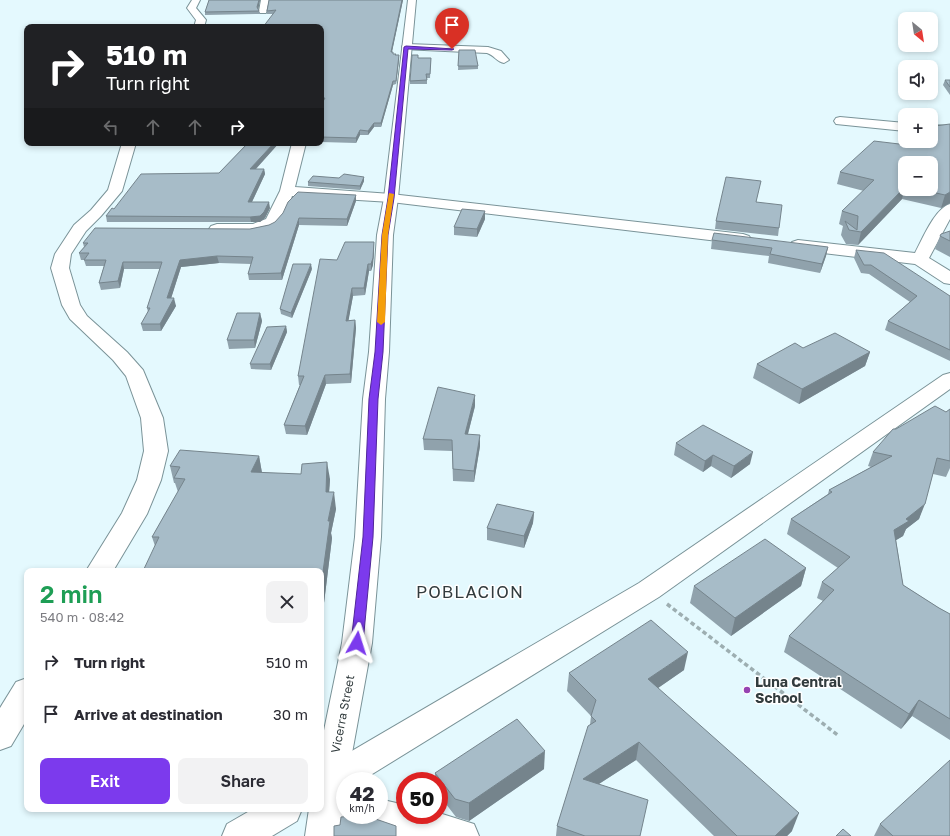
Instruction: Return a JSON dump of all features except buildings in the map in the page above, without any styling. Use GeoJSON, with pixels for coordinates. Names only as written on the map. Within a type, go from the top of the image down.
{"type":"FeatureCollection","features":[{"type":"Feature","properties":{"kind":"street"},"geometry":{"type":"LineString","coordinates":[[196,0],[191,8],[200,20],[199,24]]}},
{"type":"Feature","properties":{"kind":"street"},"geometry":{"type":"LineString","coordinates":[[263,11],[265,0]]}},
{"type":"Feature","properties":{"kind":"street","name":"Vicerra Street"},"geometry":{"type":"LineString","coordinates":[[323,836],[357,643],[368,537],[374,399],[379,352],[385,235],[391,198],[412,0]]}},
{"type":"Feature","properties":{"kind":"street"},"geometry":{"type":"LineString","coordinates":[[406,47],[488,50],[497,53],[504,60]]}},
{"type":"Feature","properties":{"kind":"street"},"geometry":{"type":"LineString","coordinates":[[840,121],[898,125]]}},
{"type":"Feature","properties":{"kind":"street"},"geometry":{"type":"LineString","coordinates":[[938,129],[950,130]]}},
{"type":"Feature","properties":{"kind":"street"},"geometry":{"type":"LineString","coordinates":[[101,568],[134,514],[149,480],[156,451],[152,418],[136,374],[120,356],[102,342],[79,319],[71,305],[60,268],[63,254],[80,228],[96,213],[115,191],[128,146]]}},
{"type":"Feature","properties":{"kind":"street"},"geometry":{"type":"LineString","coordinates":[[204,229],[251,229],[269,225],[273,222],[287,191],[298,146]]}},
{"type":"Feature","properties":{"kind":"street"},"geometry":{"type":"LineString","coordinates":[[287,191],[391,198],[754,240]]}},
{"type":"Feature","properties":{"kind":"street"},"geometry":{"type":"LineString","coordinates":[[920,259],[940,221],[950,209]]}},
{"type":"Feature","properties":{"kind":"street"},"geometry":{"type":"LineString","coordinates":[[80,228],[103,228]]}},
{"type":"Feature","properties":{"kind":"street"},"geometry":{"type":"LineString","coordinates":[[785,244],[920,259],[950,279]]}},
{"type":"Feature","properties":{"kind":"street"},"geometry":{"type":"LineString","coordinates":[[331,794],[649,590],[950,379]]}},
{"type":"Feature","properties":{"kind":"street"},"geometry":{"type":"LineString","coordinates":[[0,736],[24,696]]}},
{"type":"Feature","properties":{"kind":"street"},"geometry":{"type":"LineString","coordinates":[[240,836],[280,812]]}},
{"type":"Feature","properties":{"kind":"street"},"geometry":{"type":"LineString","coordinates":[[388,817],[461,836]]}},
{"type":"Feature","properties":{"kind":"path"},"geometry":{"type":"LineString","coordinates":[[649,590],[839,736]]}},
{"type":"Feature","properties":{"kind":"slow traffic"},"geometry":{"type":"LineString","coordinates":[[381,322],[385,235],[391,194]]}},
{"type":"Feature","properties":{"kind":"place","name":"Luna Central School"},"geometry":{"type":"Point","coordinates":[747,690]}},
{"type":"Feature","properties":{"kind":"district","name":"POBLACION"},"geometry":{"type":"Point","coordinates":[470,592]}},
{"type":"Feature","properties":{"kind":"route"},"geometry":{"type":"LineString","coordinates":[[357,643],[368,537],[374,399],[379,352],[385,235],[391,198],[406,47],[452,49]]}}]}
